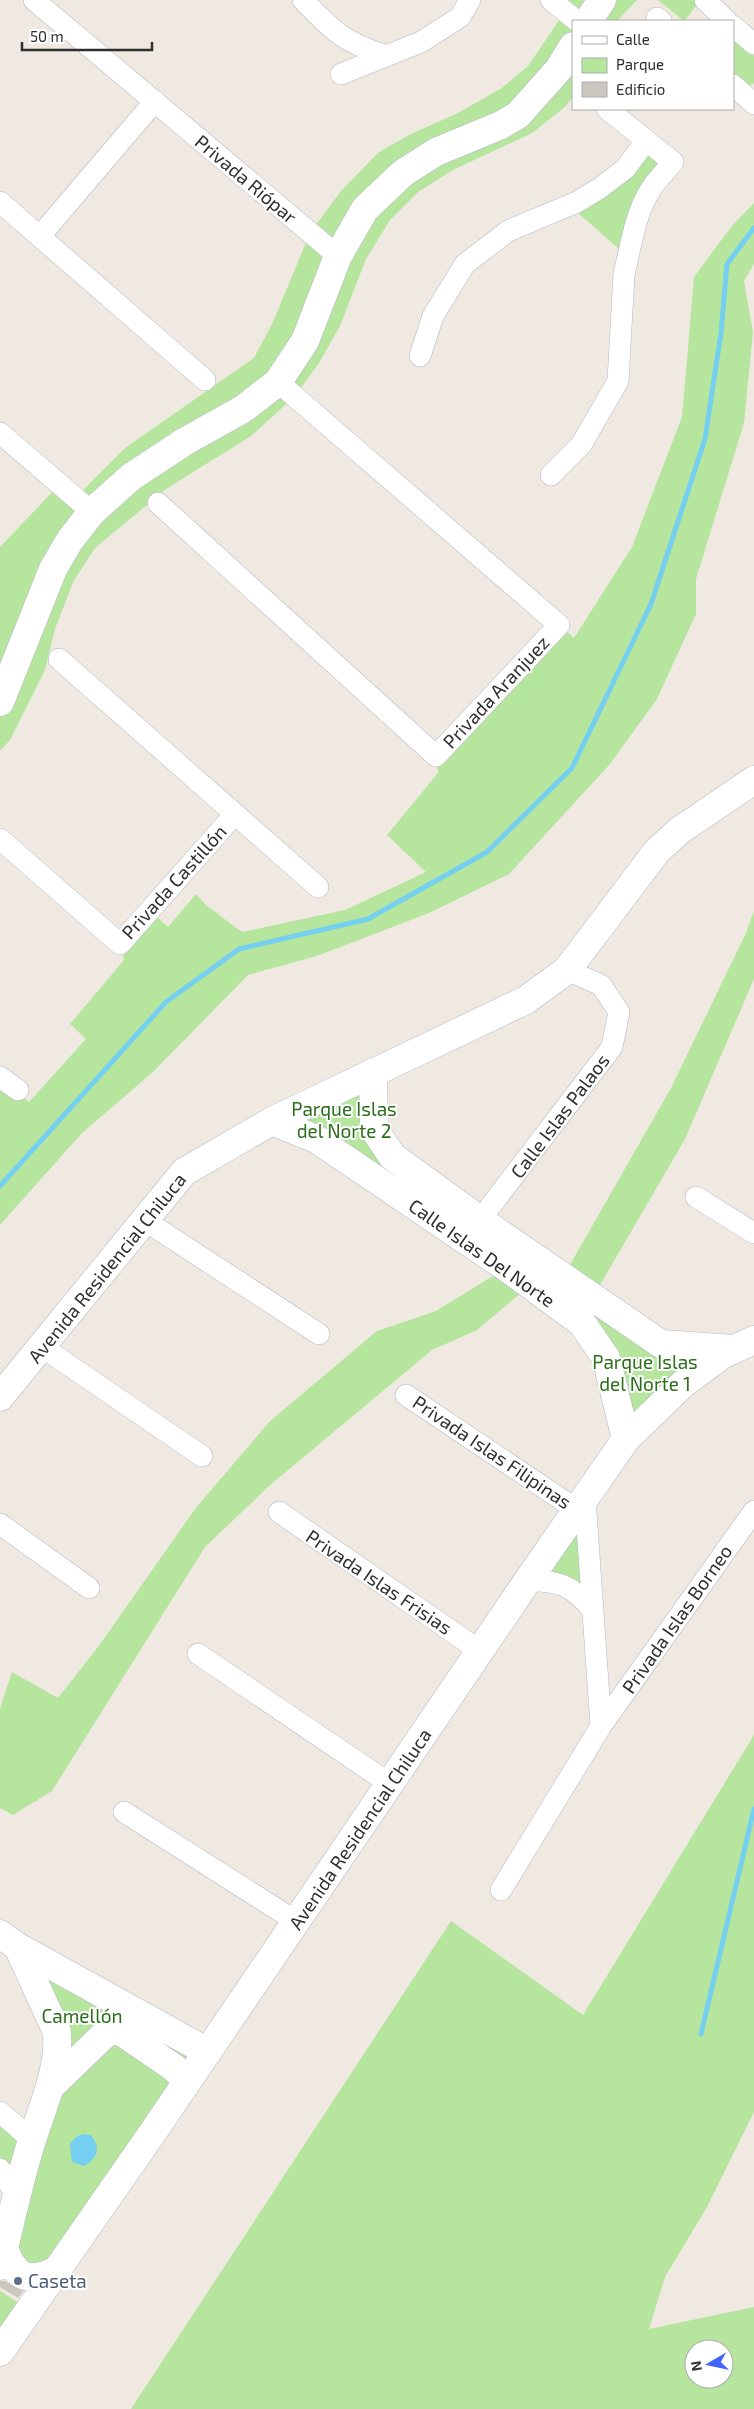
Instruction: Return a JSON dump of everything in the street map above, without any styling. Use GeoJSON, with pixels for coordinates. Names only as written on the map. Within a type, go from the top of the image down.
{"type":"FeatureCollection","features":[{"type":"Feature","properties":{"kind":"street","name":"Privada Riópar"},"geometry":{"type":"LineString","coordinates":[[34,0],[338,256]]}},
{"type":"Feature","properties":{"kind":"street"},"geometry":{"type":"LineString","coordinates":[[303,0],[334,33],[360,48],[384,55]]}},
{"type":"Feature","properties":{"kind":"street"},"geometry":{"type":"LineString","coordinates":[[342,74],[384,55],[421,42],[460,16],[470,0]]}},
{"type":"Feature","properties":{"kind":"street"},"geometry":{"type":"LineString","coordinates":[[551,0],[589,10]]}},
{"type":"Feature","properties":{"kind":"street"},"geometry":{"type":"LineString","coordinates":[[734,27],[754,44]]}},
{"type":"Feature","properties":{"kind":"street"},"geometry":{"type":"LineString","coordinates":[[0,702],[53,569],[70,540],[92,512],[131,477],[184,442],[243,409],[278,382],[305,341],[338,256],[366,209],[403,172],[436,152],[501,125],[518,115],[566,74],[572,50]]}},
{"type":"Feature","properties":{"kind":"street"},"geometry":{"type":"LineString","coordinates":[[40,236],[155,101]]}},
{"type":"Feature","properties":{"kind":"street"},"geometry":{"type":"LineString","coordinates":[[551,475],[581,445],[618,381],[624,274],[640,210],[651,189],[673,162],[608,110]]}},
{"type":"Feature","properties":{"kind":"street"},"geometry":{"type":"LineString","coordinates":[[420,356],[433,316],[464,264],[508,231],[577,202],[600,188],[625,169],[646,141]]}},
{"type":"Feature","properties":{"kind":"street"},"geometry":{"type":"LineString","coordinates":[[625,169],[651,189]]}},
{"type":"Feature","properties":{"kind":"street"},"geometry":{"type":"LineString","coordinates":[[0,202],[205,380]]}},
{"type":"Feature","properties":{"kind":"street","name":"Privada Aranjuez"},"geometry":{"type":"LineString","coordinates":[[158,504],[436,756],[559,625],[278,382]]}},
{"type":"Feature","properties":{"kind":"street"},"geometry":{"type":"LineString","coordinates":[[0,433],[92,512]]}},
{"type":"Feature","properties":{"kind":"street","name":"Privada Castillón"},"geometry":{"type":"LineString","coordinates":[[59,659],[318,887]]}},
{"type":"Feature","properties":{"kind":"street","name":"Avenida Residencial Chiluca"},"geometry":{"type":"LineString","coordinates":[[0,1397],[184,1172],[272,1121],[526,1000],[566,970],[657,851],[679,831],[754,780]]}},
{"type":"Feature","properties":{"kind":"street","name":"Privada Castillón"},"geometry":{"type":"LineString","coordinates":[[0,839],[120,944],[235,814]]}},
{"type":"Feature","properties":{"kind":"street","name":"Calle Islas Palaos"},"geometry":{"type":"LineString","coordinates":[[480,1220],[612,1047],[619,1012],[601,985],[566,970]]}},
{"type":"Feature","properties":{"kind":"street","name":"Calle Islas Del Norte"},"geometry":{"type":"LineString","coordinates":[[373,1072],[374,1129],[392,1156],[480,1220],[661,1344],[744,1344]]}},
{"type":"Feature","properties":{"kind":"street"},"geometry":{"type":"LineString","coordinates":[[0,1077],[18,1090]]}},
{"type":"Feature","properties":{"kind":"street","name":"Calle Islas Del Norte"},"geometry":{"type":"LineString","coordinates":[[272,1121],[316,1139],[522,1279],[582,1323],[606,1358],[626,1439]]}},
{"type":"Feature","properties":{"kind":"street"},"geometry":{"type":"LineString","coordinates":[[696,1197],[754,1233]]}},
{"type":"Feature","properties":{"kind":"street"},"geometry":{"type":"LineString","coordinates":[[144,1220],[319,1334]]}},
{"type":"Feature","properties":{"kind":"street","name":"Avenida Residencial Chiluca"},"geometry":{"type":"LineString","coordinates":[[0,2352],[208,2052],[626,1439],[683,1384],[722,1355],[744,1344]]}},
{"type":"Feature","properties":{"kind":"street"},"geometry":{"type":"LineString","coordinates":[[42,1347],[202,1456]]}},
{"type":"Feature","properties":{"kind":"street","name":"Privada Islas Filipinas"},"geometry":{"type":"LineString","coordinates":[[406,1395],[581,1504]]}},
{"type":"Feature","properties":{"kind":"street","name":"Privada Islas Borneo"},"geometry":{"type":"LineString","coordinates":[[581,1504],[592,1609],[601,1726]]}},
{"type":"Feature","properties":{"kind":"street","name":"Privada Islas Borneo"},"geometry":{"type":"LineString","coordinates":[[501,1890],[601,1726],[754,1511]]}},
{"type":"Feature","properties":{"kind":"street","name":"Privada Islas Frisias"},"geometry":{"type":"LineString","coordinates":[[279,1512],[480,1651]]}},
{"type":"Feature","properties":{"kind":"street"},"geometry":{"type":"LineString","coordinates":[[0,1524],[89,1588]]}},
{"type":"Feature","properties":{"kind":"street"},"geometry":{"type":"LineString","coordinates":[[529,1580],[553,1582],[576,1591],[592,1609]]}},
{"type":"Feature","properties":{"kind":"street"},"geometry":{"type":"LineString","coordinates":[[198,1654],[390,1784]]}},
{"type":"Feature","properties":{"kind":"street"},"geometry":{"type":"LineString","coordinates":[[124,1812],[297,1922]]}},
{"type":"Feature","properties":{"kind":"street"},"geometry":{"type":"LineString","coordinates":[[9,1941],[208,2052]]}},
{"type":"Feature","properties":{"kind":"street"},"geometry":{"type":"LineString","coordinates":[[9,1941],[57,2032],[57,2057],[50,2087],[16,2196],[2,2257],[22,2276],[40,2277],[59,2269]]}},
{"type":"Feature","properties":{"kind":"street"},"geometry":{"type":"LineString","coordinates":[[50,2087],[105,2034],[115,2030],[123,2033],[173,2067],[188,2081]]}},
{"type":"Feature","properties":{"kind":"street"},"geometry":{"type":"LineString","coordinates":[[0,2112],[32,2140]]}},
{"type":"Feature","properties":{"kind":"street"},"geometry":{"type":"LineString","coordinates":[[0,2168],[16,2196]]}},
{"type":"Feature","properties":{"kind":"green space"},"geometry":{"type":"Polygon","coordinates":[[[550,0],[637,0],[618,20],[572,20],[572,97],[565,107],[532,133],[453,170],[418,192],[390,220],[366,259],[340,326],[319,363],[295,396],[251,436],[166,489],[95,548],[74,580],[55,629],[45,670],[10,740],[0,751],[0,547],[60,484],[76,497],[125,448],[254,358],[273,322],[310,233],[341,191],[379,152],[411,134],[458,113],[502,88],[528,66],[564,13],[550,0]]]}},
{"type":"Feature","properties":{"kind":"green space"},"geometry":{"type":"Polygon","coordinates":[[[658,0],[701,0],[685,20],[658,0]]]}},
{"type":"Feature","properties":{"kind":"green space"},"geometry":{"type":"Polygon","coordinates":[[[734,27],[754,44],[754,83],[741,92],[734,86],[734,27]]]}},
{"type":"Feature","properties":{"kind":"green space"},"geometry":{"type":"Polygon","coordinates":[[[646,141],[673,162],[628,257],[569,205],[646,141]]]}},
{"type":"Feature","properties":{"kind":"green space"},"geometry":{"type":"Polygon","coordinates":[[[754,203],[754,264],[744,281],[753,332],[744,423],[696,579],[696,614],[657,699],[610,764],[509,874],[429,913],[317,956],[248,975],[154,1071],[82,1133],[0,1225],[0,1078],[29,1102],[86,1039],[70,1024],[124,960],[120,944],[150,910],[168,927],[196,894],[207,906],[242,932],[345,910],[426,872],[387,835],[438,773],[436,756],[559,625],[574,638],[632,547],[682,417],[694,277],[731,227],[754,203]]]}},
{"type":"Feature","properties":{"kind":"green space"},"geometry":{"type":"Polygon","coordinates":[[[754,911],[754,979],[685,1139],[593,1297],[661,1344],[735,1349],[626,1439],[606,1358],[530,1285],[477,1330],[432,1350],[269,1486],[205,1547],[52,1791],[13,1815],[0,1808],[0,1709],[12,1672],[58,1698],[101,1643],[195,1509],[270,1421],[377,1331],[436,1311],[506,1268],[272,1121],[373,1072],[374,1129],[563,1277],[671,1088],[746,933],[754,911]]]}},
{"type":"Feature","properties":{"kind":"green space"},"geometry":{"type":"Polygon","coordinates":[[[585,1498],[592,1609],[529,1580],[585,1498]]]}},
{"type":"Feature","properties":{"kind":"green space"},"geometry":{"type":"Polygon","coordinates":[[[754,1735],[754,2112],[707,2207],[665,2277],[649,2329],[754,2307],[754,2409],[131,2409],[451,1921],[583,2015],[754,1735]]]}},
{"type":"Feature","properties":{"kind":"green space","name":"Camellón"},"geometry":{"type":"Polygon","coordinates":[[[18,1947],[208,2052],[59,2269],[13,2269],[15,2201],[0,2169],[0,2112],[32,2140],[57,2057],[18,1947]]]}},
{"type":"Feature","properties":{"kind":"green space"},"geometry":{"type":"Polygon","coordinates":[[[0,2291],[30,2310],[0,2352],[0,2291]]]}},
{"type":"Feature","properties":{"kind":"water"},"geometry":{"type":"Polygon","coordinates":[[[83,2134],[91,2135],[97,2148],[95,2156],[84,2166],[72,2162],[70,2144],[76,2137],[83,2134]]]}},
{"type":"Feature","properties":{"kind":"building"},"geometry":{"type":"Polygon","coordinates":[[[0,2281],[5,2281],[23,2291],[18,2298],[0,2287],[0,2281]]]}},
{"type":"Feature","properties":{"kind":"waterway"},"geometry":{"type":"LineString","coordinates":[[0,1186],[166,1002],[239,949],[368,919],[487,852],[572,768],[651,604],[705,439],[721,333],[727,264],[754,228]]}},
{"type":"Feature","properties":{"kind":"waterway"},"geometry":{"type":"LineString","coordinates":[[701,2034],[754,1809]]}},
{"type":"Feature","properties":{"kind":"place","name":"Caseta"},"geometry":{"type":"Point","coordinates":[18,2281]}},
{"type":"Feature","properties":{"kind":"park label","name":"Parque Islas del Norte 2"},"geometry":{"type":"Point","coordinates":[344,1120]}},
{"type":"Feature","properties":{"kind":"park label","name":"Parque Islas del Norte 1"},"geometry":{"type":"Point","coordinates":[645,1373]}}]}
